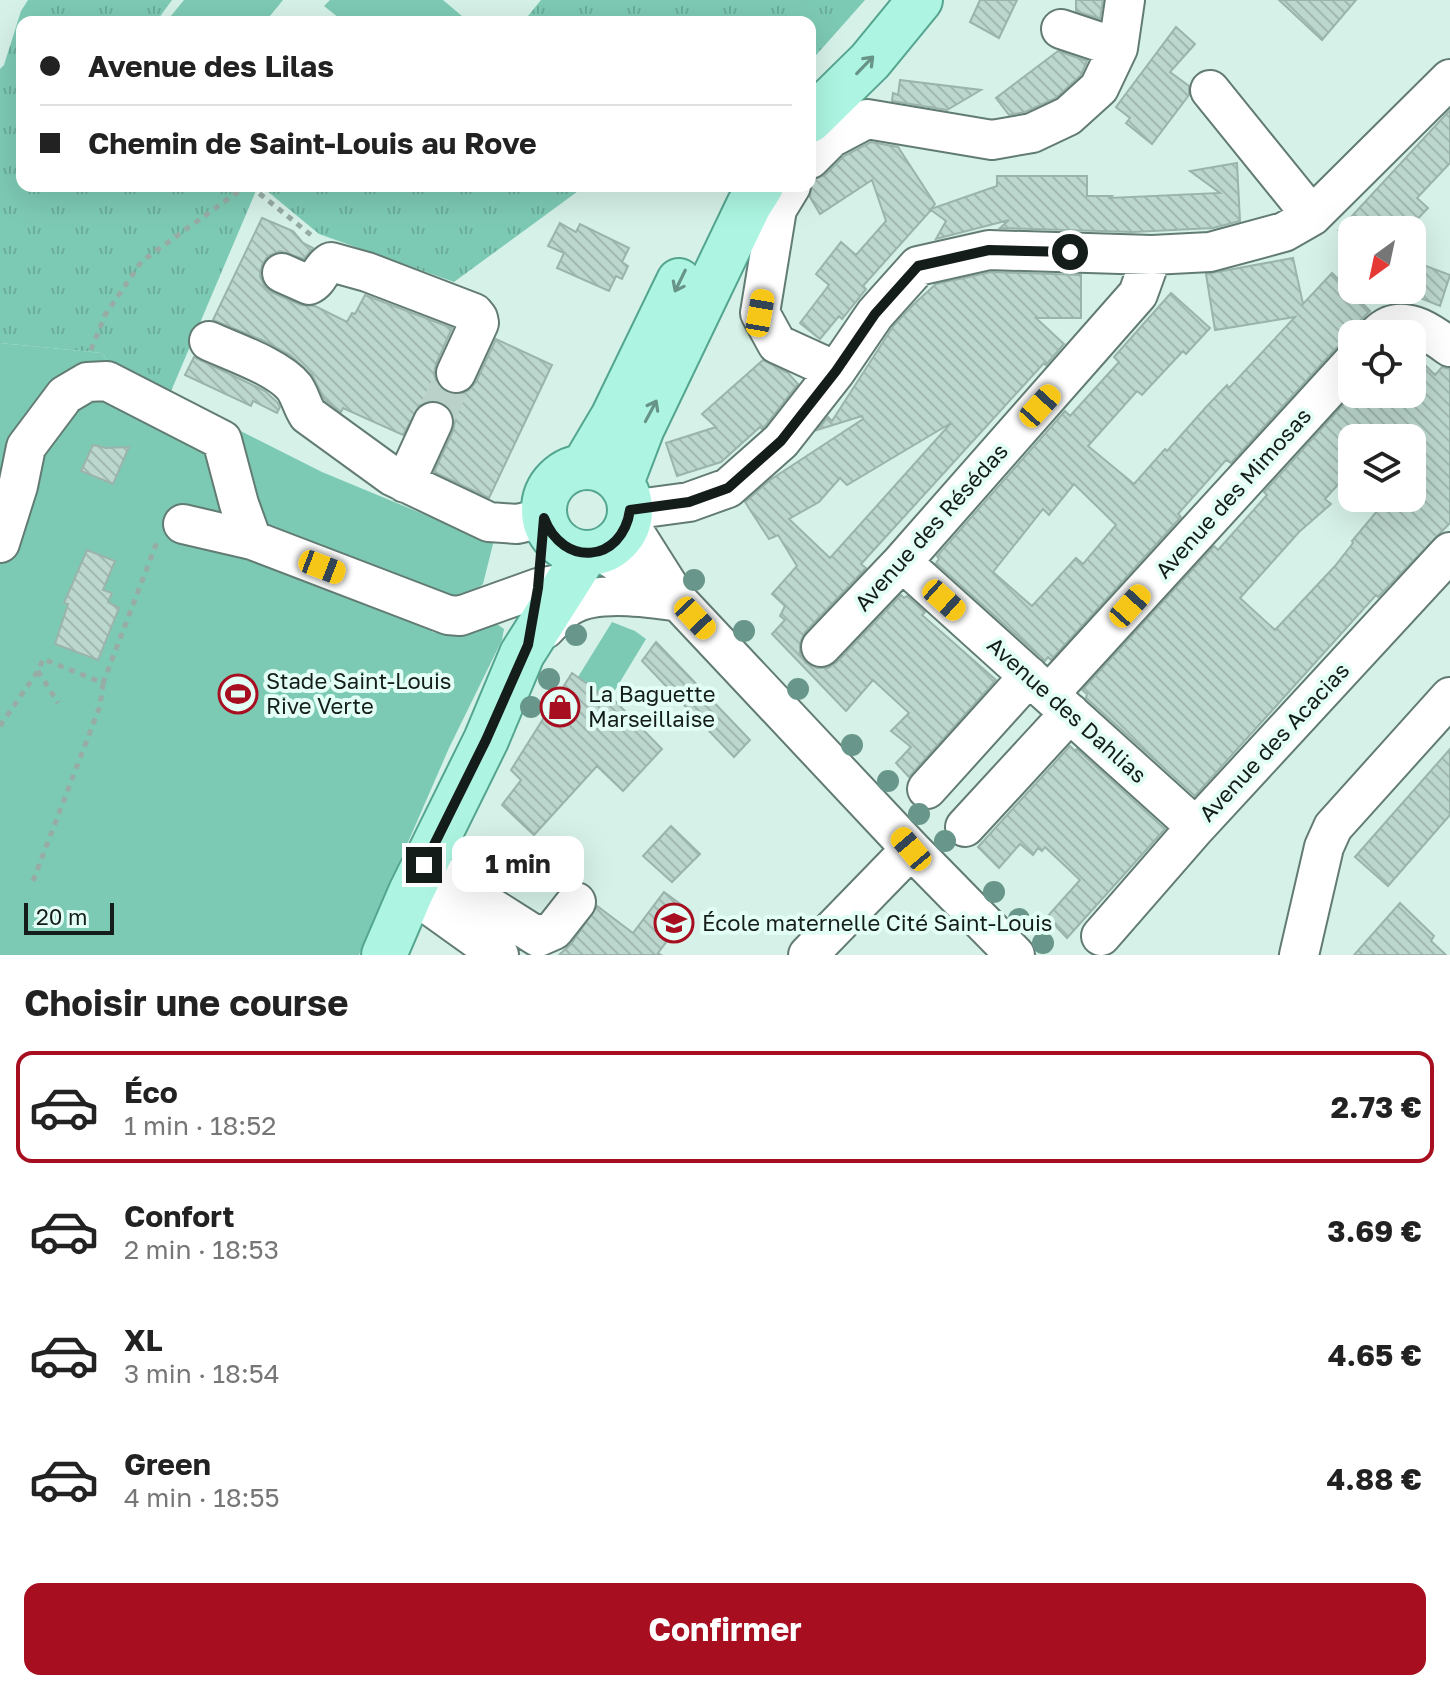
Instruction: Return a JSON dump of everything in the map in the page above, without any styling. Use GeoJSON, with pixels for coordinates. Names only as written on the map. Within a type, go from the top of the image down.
{"type":"FeatureCollection","features":[{"type":"Feature","properties":{"kind":"main road"},"geometry":{"type":"LineString","coordinates":[[816,75],[886,0]]}},
{"type":"Feature","properties":{"kind":"main road"},"geometry":{"type":"LineString","coordinates":[[816,114],[870,61],[920,0]]}},
{"type":"Feature","properties":{"kind":"main road"},"geometry":{"type":"LineString","coordinates":[[594,532],[570,470],[557,478],[548,489],[544,518],[549,532],[571,550],[594,532],[613,417],[724,192]]}},
{"type":"Feature","properties":{"kind":"main road"},"geometry":{"type":"LineString","coordinates":[[397,949],[417,879],[486,740],[528,645],[594,532],[757,192]]}},
{"type":"Feature","properties":{"kind":"street"},"geometry":{"type":"LineString","coordinates":[[816,153],[831,138],[867,119],[992,140],[1032,133],[1068,116],[1099,88],[1118,48],[1125,0]]}},
{"type":"Feature","properties":{"kind":"street"},"geometry":{"type":"LineString","coordinates":[[1061,29],[1118,48]]}},
{"type":"Feature","properties":{"kind":"street"},"geometry":{"type":"LineString","coordinates":[[183,524],[252,540],[448,615],[460,616],[594,532],[728,488],[781,441],[836,371],[875,314],[918,266],[989,250],[1152,255],[1210,252],[1298,224],[1450,79]]}},
{"type":"Feature","properties":{"kind":"street"},"geometry":{"type":"LineString","coordinates":[[1210,90],[1298,224]]}},
{"type":"Feature","properties":{"kind":"street"},"geometry":{"type":"LineString","coordinates":[[787,192],[777,209],[760,313],[777,344],[836,371]]}},
{"type":"Feature","properties":{"kind":"street","name":"Avenue des Résédas"},"geometry":{"type":"LineString","coordinates":[[821,647],[902,562],[1138,294],[1152,255]]}},
{"type":"Feature","properties":{"kind":"street"},"geometry":{"type":"LineString","coordinates":[[282,273],[309,285],[316,282],[331,262],[367,272],[474,313],[479,323],[456,373]]}},
{"type":"Feature","properties":{"kind":"street"},"geometry":{"type":"LineString","coordinates":[[1426,329],[1448,343]]}},
{"type":"Feature","properties":{"kind":"street"},"geometry":{"type":"LineString","coordinates":[[209,341],[285,378],[297,391],[300,404],[308,415],[405,483],[489,522],[517,524],[544,518]]}},
{"type":"Feature","properties":{"kind":"street"},"geometry":{"type":"LineString","coordinates":[[0,477],[89,367],[107,381],[222,440],[252,540]]}},
{"type":"Feature","properties":{"kind":"street","name":"Avenue des Mimosas"},"geometry":{"type":"LineString","coordinates":[[1050,694],[1338,378]]}},
{"type":"Feature","properties":{"kind":"street"},"geometry":{"type":"LineString","coordinates":[[405,483],[433,422]]}},
{"type":"Feature","properties":{"kind":"street"},"geometry":{"type":"LineString","coordinates":[[0,543],[18,486],[26,447]]}},
{"type":"Feature","properties":{"kind":"street"},"geometry":{"type":"LineString","coordinates":[[594,532],[679,602],[911,849],[998,949]]}},
{"type":"Feature","properties":{"kind":"street","name":"Avenue des Acacias"},"geometry":{"type":"LineString","coordinates":[[1101,936],[1196,827],[1450,552]]}},
{"type":"Feature","properties":{"kind":"street","name":"Avenue des Dahlias"},"geometry":{"type":"LineString","coordinates":[[902,562],[1196,827]]}},
{"type":"Feature","properties":{"kind":"street"},"geometry":{"type":"LineString","coordinates":[[528,645],[569,606],[601,597],[635,596],[679,602]]}},
{"type":"Feature","properties":{"kind":"street"},"geometry":{"type":"LineString","coordinates":[[927,789],[1050,694]]}},
{"type":"Feature","properties":{"kind":"street"},"geometry":{"type":"LineString","coordinates":[[965,827],[1050,694]]}},
{"type":"Feature","properties":{"kind":"street"},"geometry":{"type":"LineString","coordinates":[[1299,955],[1324,847],[1333,827],[1450,697]]}},
{"type":"Feature","properties":{"kind":"street"},"geometry":{"type":"LineString","coordinates":[[808,955],[911,849]]}},
{"type":"Feature","properties":{"kind":"street"},"geometry":{"type":"LineString","coordinates":[[417,879],[538,937],[554,930],[576,902]]}},
{"type":"Feature","properties":{"kind":"street"},"geometry":{"type":"LineString","coordinates":[[417,879],[499,955]]}},
{"type":"Feature","properties":{"kind":"path"},"geometry":{"type":"LineString","coordinates":[[89,367],[105,315],[142,261],[240,192]]}},
{"type":"Feature","properties":{"kind":"path"},"geometry":{"type":"LineString","coordinates":[[256,192],[310,235],[324,242]]}},
{"type":"Feature","properties":{"kind":"path"},"geometry":{"type":"LineString","coordinates":[[33,881],[100,706],[103,683],[159,537],[183,524]]}},
{"type":"Feature","properties":{"kind":"path"},"geometry":{"type":"LineString","coordinates":[[0,726],[43,659],[103,683]]}},
{"type":"Feature","properties":{"kind":"path"},"geometry":{"type":"LineString","coordinates":[[38,671],[58,703]]}},
{"type":"Feature","properties":{"kind":"green space"},"geometry":{"type":"Polygon","coordinates":[[[28,0],[172,0],[160,16],[19,16],[28,0]]]}},
{"type":"Feature","properties":{"kind":"green space"},"geometry":{"type":"Polygon","coordinates":[[[184,0],[283,0],[270,16],[171,16],[184,0]]]}},
{"type":"Feature","properties":{"kind":"green space"},"geometry":{"type":"Polygon","coordinates":[[[330,0],[443,0],[462,16],[336,16],[324,6],[330,0]]]}},
{"type":"Feature","properties":{"kind":"green space"},"geometry":{"type":"Polygon","coordinates":[[[541,0],[865,0],[816,55],[816,16],[528,16],[541,0]]]}},
{"type":"Feature","properties":{"kind":"green space"},"geometry":{"type":"Polygon","coordinates":[[[16,27],[16,192],[255,192],[169,396],[111,366],[102,353],[0,343],[0,69],[16,27]]]}},
{"type":"Feature","properties":{"kind":"green space"},"geometry":{"type":"Polygon","coordinates":[[[268,192],[577,192],[454,282],[319,234],[268,192]]]}},
{"type":"Feature","properties":{"kind":"green space","name":"Stade Saint-Louis Rive Verte"},"geometry":{"type":"Polygon","coordinates":[[[0,343],[102,353],[111,366],[322,472],[469,533],[494,540],[483,584],[461,601],[446,596],[432,632],[461,636],[497,624],[504,629],[502,640],[449,748],[359,955],[0,955],[0,343]]]}},
{"type":"Feature","properties":{"kind":"green space"},"geometry":{"type":"Polygon","coordinates":[[[612,622],[646,639],[609,700],[578,677],[612,622]]]}},
{"type":"Feature","properties":{"kind":"building"},"geometry":{"type":"Polygon","coordinates":[[[980,0],[1017,0],[999,38],[970,22],[980,0]]]}},
{"type":"Feature","properties":{"kind":"building"},"geometry":{"type":"Polygon","coordinates":[[[1076,0],[1103,0],[1100,19],[1076,11],[1076,0]]]}},
{"type":"Feature","properties":{"kind":"building"},"geometry":{"type":"Polygon","coordinates":[[[1279,0],[1356,0],[1322,40],[1279,0]]]}},
{"type":"Feature","properties":{"kind":"building"},"geometry":{"type":"Polygon","coordinates":[[[1176,27],[1195,44],[1170,72],[1189,86],[1189,95],[1152,144],[1126,123],[1130,118],[1116,107],[1176,27]]]}},
{"type":"Feature","properties":{"kind":"building"},"geometry":{"type":"Polygon","coordinates":[[[1058,51],[1087,61],[1081,75],[1056,98],[1025,112],[1009,115],[996,98],[1058,51]]]}},
{"type":"Feature","properties":{"kind":"building"},"geometry":{"type":"Polygon","coordinates":[[[900,80],[981,90],[947,110],[892,101],[893,93],[898,95],[900,80]]]}},
{"type":"Feature","properties":{"kind":"building"},"geometry":{"type":"Polygon","coordinates":[[[1450,110],[1450,163],[1417,198],[1428,208],[1420,216],[1352,216],[1450,110]]]}},
{"type":"Feature","properties":{"kind":"building"},"geometry":{"type":"Polygon","coordinates":[[[871,142],[898,147],[935,204],[931,209],[997,186],[997,176],[1087,176],[1087,196],[1112,196],[1110,198],[1220,193],[1190,171],[1237,163],[1240,221],[1213,228],[1133,232],[1000,228],[1009,220],[936,239],[946,221],[931,210],[863,286],[866,289],[842,319],[839,316],[820,339],[800,323],[829,285],[816,274],[841,242],[856,255],[886,221],[872,180],[820,214],[810,197],[811,192],[816,192],[816,178],[825,175],[844,156],[871,142]]]}},
{"type":"Feature","properties":{"kind":"building"},"geometry":{"type":"Polygon","coordinates":[[[262,218],[293,231],[303,243],[313,248],[304,259],[280,251],[268,256],[260,276],[265,287],[273,293],[301,305],[315,306],[347,322],[365,295],[452,328],[434,374],[438,385],[446,393],[459,395],[469,390],[476,382],[496,339],[552,365],[489,498],[434,472],[455,421],[451,410],[443,402],[430,400],[420,405],[403,435],[343,408],[341,412],[325,400],[312,375],[290,355],[213,320],[262,218]]]}},
{"type":"Feature","properties":{"kind":"building"},"geometry":{"type":"Polygon","coordinates":[[[560,223],[576,232],[580,224],[629,248],[622,262],[628,266],[622,279],[616,276],[609,291],[557,268],[564,253],[548,246],[560,223]]]}},
{"type":"Feature","properties":{"kind":"building"},"geometry":{"type":"Polygon","coordinates":[[[1293,258],[1303,304],[1332,273],[1338,279],[1338,304],[1363,304],[1370,311],[1361,320],[1338,320],[1338,347],[1231,463],[1226,460],[1178,514],[1181,517],[1051,660],[1048,657],[1045,661],[936,563],[939,559],[937,556],[1065,411],[1070,416],[1119,362],[1114,357],[1171,293],[1210,328],[1186,354],[1183,351],[1142,395],[1137,391],[1088,446],[1134,484],[1295,317],[1215,330],[1206,274],[1293,258]],[[1074,484],[1049,515],[1043,509],[993,572],[1032,606],[1076,558],[1083,564],[1116,525],[1074,484]]]}},
{"type":"Feature","properties":{"kind":"building"},"geometry":{"type":"Polygon","coordinates":[[[1426,266],[1450,275],[1440,306],[1426,300],[1426,266]]]}},
{"type":"Feature","properties":{"kind":"building"},"geometry":{"type":"Polygon","coordinates":[[[991,272],[1081,275],[1081,318],[1036,318],[1064,344],[861,564],[866,568],[805,632],[800,643],[800,654],[806,663],[817,668],[828,668],[901,595],[904,598],[907,596],[925,612],[922,615],[996,680],[909,777],[896,763],[911,747],[891,731],[909,713],[873,680],[846,711],[772,634],[785,620],[780,616],[785,606],[772,594],[797,566],[778,535],[769,539],[745,502],[770,480],[863,419],[862,416],[817,430],[828,417],[832,421],[894,325],[936,284],[991,272]],[[951,423],[847,485],[840,478],[819,502],[789,519],[830,558],[951,423]]]}},
{"type":"Feature","properties":{"kind":"building"},"geometry":{"type":"Polygon","coordinates":[[[194,357],[265,391],[278,403],[277,413],[253,401],[251,406],[185,375],[194,357]]]}},
{"type":"Feature","properties":{"kind":"building"},"geometry":{"type":"Polygon","coordinates":[[[763,360],[788,373],[798,384],[765,426],[721,462],[677,476],[666,443],[716,427],[702,414],[763,360]]]}},
{"type":"Feature","properties":{"kind":"building"},"geometry":{"type":"Polygon","coordinates":[[[1426,366],[1435,375],[1442,367],[1450,369],[1450,523],[1378,597],[1376,595],[1195,796],[1086,698],[1087,694],[1082,690],[1214,546],[1218,550],[1267,495],[1264,492],[1340,408],[1426,408],[1426,366]],[[1338,424],[1338,485],[1325,499],[1331,504],[1299,532],[1240,598],[1275,630],[1335,566],[1376,512],[1426,512],[1426,424],[1338,424]]]}},
{"type":"Feature","properties":{"kind":"building"},"geometry":{"type":"Polygon","coordinates":[[[93,445],[129,447],[113,484],[81,471],[93,445]]]}},
{"type":"Feature","properties":{"kind":"building"},"geometry":{"type":"Polygon","coordinates":[[[87,550],[115,561],[103,590],[112,593],[108,602],[119,608],[98,660],[55,644],[68,604],[64,603],[87,550]]]}},
{"type":"Feature","properties":{"kind":"building"},"geometry":{"type":"Polygon","coordinates":[[[656,642],[750,740],[734,757],[642,661],[656,642]]]}},
{"type":"Feature","properties":{"kind":"building"},"geometry":{"type":"Polygon","coordinates":[[[572,673],[611,701],[613,699],[662,749],[623,791],[597,766],[534,835],[502,805],[521,780],[511,770],[572,673]]]}},
{"type":"Feature","properties":{"kind":"building"},"geometry":{"type":"Polygon","coordinates":[[[1070,746],[1165,829],[1067,938],[1047,917],[1080,880],[1045,847],[1042,851],[1038,848],[1033,855],[1020,844],[999,868],[978,847],[1070,746]]]}},
{"type":"Feature","properties":{"kind":"building"},"geometry":{"type":"Polygon","coordinates":[[[1450,749],[1450,815],[1388,886],[1355,857],[1450,749]]]}},
{"type":"Feature","properties":{"kind":"building"},"geometry":{"type":"Polygon","coordinates":[[[671,826],[700,854],[672,882],[643,856],[671,826]]]}},
{"type":"Feature","properties":{"kind":"building"},"geometry":{"type":"Polygon","coordinates":[[[664,892],[690,911],[658,953],[661,955],[559,955],[571,944],[597,906],[633,933],[664,892]]]}},
{"type":"Feature","properties":{"kind":"building"},"geometry":{"type":"Polygon","coordinates":[[[1400,903],[1434,936],[1431,941],[1446,955],[1354,955],[1400,903]]]}},
{"type":"Feature","properties":{"kind":"tunnel"},"geometry":{"type":"LineString","coordinates":[[433,422],[456,373]]}},
{"type":"Feature","properties":{"kind":"place","name":"Stade Saint-Louis Rive Verte"},"geometry":{"type":"Point","coordinates":[238,694]}},
{"type":"Feature","properties":{"kind":"place","name":"La Baguette Marseillaise"},"geometry":{"type":"Point","coordinates":[560,707]}},
{"type":"Feature","properties":{"kind":"place","name":"École maternelle Cité Saint-Louis"},"geometry":{"type":"Point","coordinates":[674,923]}},
{"type":"Feature","properties":{"kind":"route"},"geometry":{"type":"LineString","coordinates":[[424,865],[486,740],[528,645],[538,588],[544,518],[549,532],[559,543],[586,553],[600,551],[622,535],[630,510],[689,502],[728,488],[781,441],[836,371],[875,314],[918,266],[989,250],[1070,252]]}}]}
